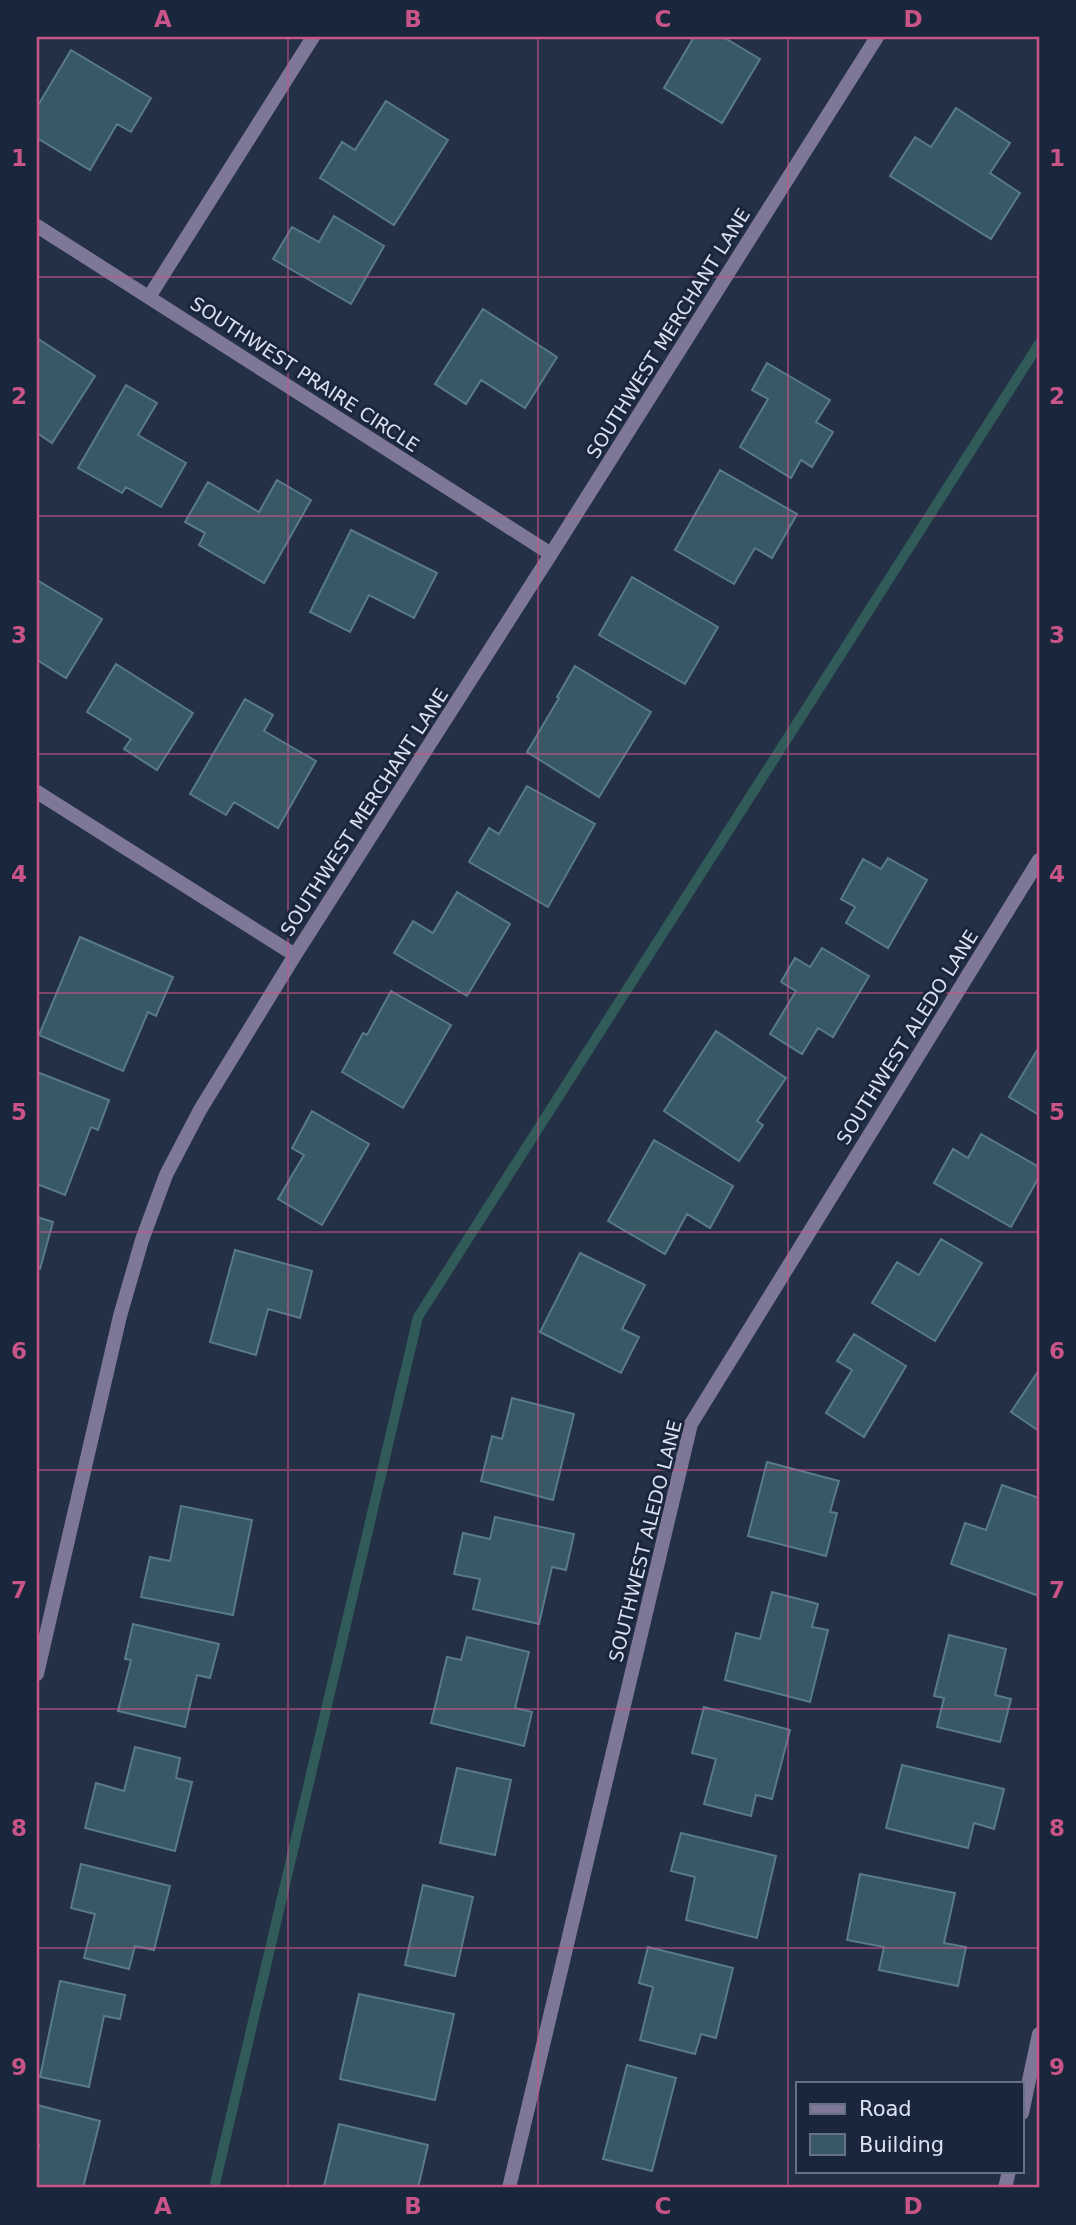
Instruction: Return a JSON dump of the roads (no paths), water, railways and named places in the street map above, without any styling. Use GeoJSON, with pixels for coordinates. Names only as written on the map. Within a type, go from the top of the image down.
{"type":"FeatureCollection","features":[{"type":"Feature","properties":{"kind":"street"},"geometry":{"type":"LineString","coordinates":[[149,296],[313,37]]}},
{"type":"Feature","properties":{"kind":"street","name":"SOUTHWEST MERCHANT LANE"},"geometry":{"type":"LineString","coordinates":[[37,1674],[120,1316],[142,1240],[166,1175],[200,1110],[295,955],[877,37]]}},
{"type":"Feature","properties":{"kind":"street","name":"SOUTHWEST PRAIRE CIRCLE"},"geometry":{"type":"LineString","coordinates":[[37,226],[551,554]]}},
{"type":"Feature","properties":{"kind":"street"},"geometry":{"type":"LineString","coordinates":[[37,792],[295,955]]}},
{"type":"Feature","properties":{"kind":"street","name":"SOUTHWEST ALEDO LANE"},"geometry":{"type":"LineString","coordinates":[[509,2188],[691,1424],[1039,860]]}},
{"type":"Feature","properties":{"kind":"street"},"geometry":{"type":"LineString","coordinates":[[1024,2104],[1039,2034]]}},
{"type":"Feature","properties":{"kind":"waterway"},"geometry":{"type":"LineString","coordinates":[[214,2188],[418,1317],[1039,344]]}}]}
